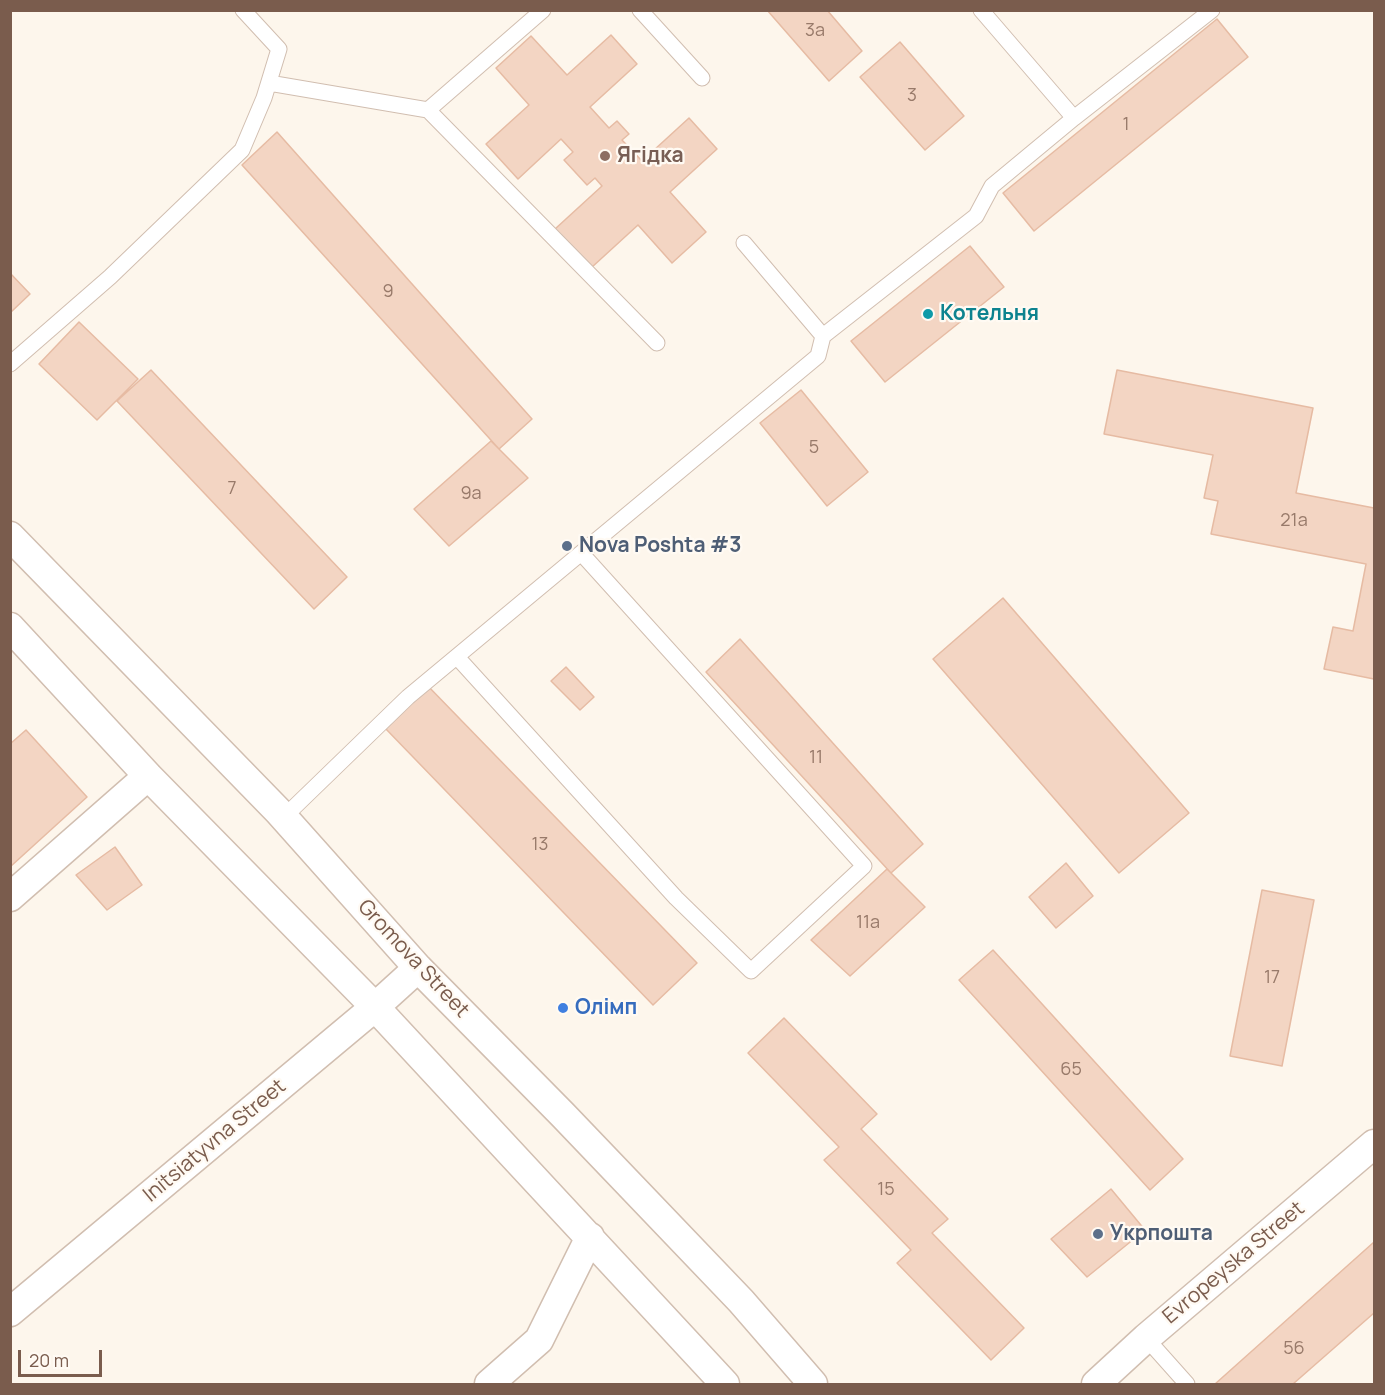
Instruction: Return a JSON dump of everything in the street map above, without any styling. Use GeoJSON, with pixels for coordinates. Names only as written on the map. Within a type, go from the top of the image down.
{"type":"FeatureCollection","features":[{"type":"Feature","properties":{"kind":"street","name":"Gromova Street"},"geometry":{"type":"LineString","coordinates":[[10,536],[284,817],[418,968],[741,1301],[813,1384]]}},
{"type":"Feature","properties":{"kind":"street"},"geometry":{"type":"LineString","coordinates":[[10,627],[148,776],[375,1007],[726,1384]]}},
{"type":"Feature","properties":{"kind":"street"},"geometry":{"type":"LineString","coordinates":[[10,897],[148,776]]}},
{"type":"Feature","properties":{"kind":"street","name":"Initsiatyvna Street"},"geometry":{"type":"LineString","coordinates":[[10,1312],[375,1007],[418,968]]}},
{"type":"Feature","properties":{"kind":"street","name":"Evropeyska Street"},"geometry":{"type":"LineString","coordinates":[[1096,1384],[1146,1338],[1374,1144]]}},
{"type":"Feature","properties":{"kind":"street"},"geometry":{"type":"LineString","coordinates":[[489,1384],[539,1340],[590,1237]]}},
{"type":"Feature","properties":{"kind":"lane"},"geometry":{"type":"LineString","coordinates":[[10,364],[110,277],[242,150],[269,83],[279,49],[243,10]]}},
{"type":"Feature","properties":{"kind":"lane"},"geometry":{"type":"LineString","coordinates":[[428,110],[543,10]]}},
{"type":"Feature","properties":{"kind":"lane"},"geometry":{"type":"LineString","coordinates":[[640,10],[702,78]]}},
{"type":"Feature","properties":{"kind":"lane"},"geometry":{"type":"LineString","coordinates":[[981,10],[1074,118]]}},
{"type":"Feature","properties":{"kind":"lane"},"geometry":{"type":"LineString","coordinates":[[284,817],[408,697],[818,356],[823,336],[976,216],[992,186],[1074,118],[1212,10]]}},
{"type":"Feature","properties":{"kind":"lane"},"geometry":{"type":"LineString","coordinates":[[269,83],[428,110],[657,343]]}},
{"type":"Feature","properties":{"kind":"lane"},"geometry":{"type":"LineString","coordinates":[[744,243],[823,336]]}},
{"type":"Feature","properties":{"kind":"lane"},"geometry":{"type":"LineString","coordinates":[[457,657],[676,898],[751,971],[864,866],[582,554]]}},
{"type":"Feature","properties":{"kind":"lane"},"geometry":{"type":"LineString","coordinates":[[1146,1338],[1187,1384]]}},
{"type":"Feature","properties":{"kind":"building"},"geometry":{"type":"Polygon","coordinates":[[[767,10],[827,10],[862,51],[829,81],[767,10]]]}},
{"type":"Feature","properties":{"kind":"building"},"geometry":{"type":"Polygon","coordinates":[[[1217,19],[1248,57],[1034,231],[1003,193],[1217,19]]]}},
{"type":"Feature","properties":{"kind":"building"},"geometry":{"type":"Polygon","coordinates":[[[611,35],[637,64],[590,107],[609,128],[617,121],[629,134],[622,140],[642,161],[689,118],[717,149],[670,192],[706,232],[672,263],[638,225],[591,268],[555,229],[602,186],[595,178],[587,185],[564,160],[573,152],[561,139],[518,179],[486,144],[529,105],[496,68],[531,36],[567,75],[611,35]]]}},
{"type":"Feature","properties":{"kind":"building"},"geometry":{"type":"Polygon","coordinates":[[[900,42],[964,116],[925,150],[860,77],[900,42]]]}},
{"type":"Feature","properties":{"kind":"building"},"geometry":{"type":"Polygon","coordinates":[[[277,132],[532,419],[499,449],[242,165],[277,132]]]}},
{"type":"Feature","properties":{"kind":"building","name":"Котельня"},"geometry":{"type":"Polygon","coordinates":[[[970,246],[1004,287],[885,382],[851,341],[970,246]]]}},
{"type":"Feature","properties":{"kind":"building"},"geometry":{"type":"Polygon","coordinates":[[[10,273],[30,294],[10,313],[10,273]]]}},
{"type":"Feature","properties":{"kind":"building"},"geometry":{"type":"Polygon","coordinates":[[[79,322],[138,379],[97,420],[39,364],[79,322]]]}},
{"type":"Feature","properties":{"kind":"building"},"geometry":{"type":"Polygon","coordinates":[[[151,370],[347,577],[314,609],[117,401],[151,370]]]}},
{"type":"Feature","properties":{"kind":"building"},"geometry":{"type":"Polygon","coordinates":[[[1117,370],[1313,408],[1296,493],[1374,508],[1374,679],[1324,669],[1333,627],[1353,631],[1366,564],[1211,534],[1218,501],[1204,498],[1213,455],[1104,434],[1117,370]]]}},
{"type":"Feature","properties":{"kind":"building"},"geometry":{"type":"Polygon","coordinates":[[[801,390],[868,472],[827,506],[760,423],[801,390]]]}},
{"type":"Feature","properties":{"kind":"building"},"geometry":{"type":"Polygon","coordinates":[[[491,441],[528,478],[449,546],[414,509],[491,441]]]}},
{"type":"Feature","properties":{"kind":"building"},"geometry":{"type":"Polygon","coordinates":[[[1003,598],[1189,813],[1119,873],[933,659],[1003,598]]]}},
{"type":"Feature","properties":{"kind":"building"},"geometry":{"type":"Polygon","coordinates":[[[740,639],[923,844],[891,873],[706,672],[740,639]]]}},
{"type":"Feature","properties":{"kind":"building"},"geometry":{"type":"Polygon","coordinates":[[[566,667],[594,697],[580,710],[551,681],[566,667]]]}},
{"type":"Feature","properties":{"kind":"building"},"geometry":{"type":"Polygon","coordinates":[[[425,683],[697,963],[653,1005],[384,727],[425,683]]]}},
{"type":"Feature","properties":{"kind":"building"},"geometry":{"type":"Polygon","coordinates":[[[26,730],[87,797],[10,867],[10,744],[26,730]]]}},
{"type":"Feature","properties":{"kind":"building"},"geometry":{"type":"Polygon","coordinates":[[[115,847],[142,885],[107,910],[76,875],[115,847]]]}},
{"type":"Feature","properties":{"kind":"building"},"geometry":{"type":"Polygon","coordinates":[[[1066,863],[1093,896],[1056,928],[1029,897],[1066,863]]]}},
{"type":"Feature","properties":{"kind":"building"},"geometry":{"type":"Polygon","coordinates":[[[887,869],[925,907],[850,976],[811,940],[887,869]]]}},
{"type":"Feature","properties":{"kind":"building"},"geometry":{"type":"Polygon","coordinates":[[[1262,890],[1314,900],[1282,1066],[1230,1056],[1262,890]]]}},
{"type":"Feature","properties":{"kind":"building"},"geometry":{"type":"Polygon","coordinates":[[[993,950],[1183,1159],[1150,1190],[959,980],[993,950]]]}},
{"type":"Feature","properties":{"kind":"building"},"geometry":{"type":"Polygon","coordinates":[[[784,1018],[877,1114],[861,1129],[948,1219],[932,1233],[1024,1328],[991,1360],[897,1263],[911,1250],[824,1160],[839,1147],[748,1053],[784,1018]]]}},
{"type":"Feature","properties":{"kind":"building","name":"Укрпошта"},"geometry":{"type":"Polygon","coordinates":[[[1111,1189],[1145,1230],[1087,1277],[1051,1239],[1111,1189]]]}},
{"type":"Feature","properties":{"kind":"building"},"geometry":{"type":"Polygon","coordinates":[[[1374,1242],[1374,1313],[1293,1384],[1215,1384],[1374,1242]]]}},
{"type":"Feature","properties":{"kind":"place","name":"Ягідка"},"geometry":{"type":"Point","coordinates":[605,156]}},
{"type":"Feature","properties":{"kind":"place","name":"Котельня"},"geometry":{"type":"Point","coordinates":[928,314]}},
{"type":"Feature","properties":{"kind":"place","name":"Nova Poshta #3"},"geometry":{"type":"Point","coordinates":[567,546]}},
{"type":"Feature","properties":{"kind":"place","name":"Олімп"},"geometry":{"type":"Point","coordinates":[563,1008]}},
{"type":"Feature","properties":{"kind":"place","name":"Укрпошта"},"geometry":{"type":"Point","coordinates":[1098,1234]}}]}
